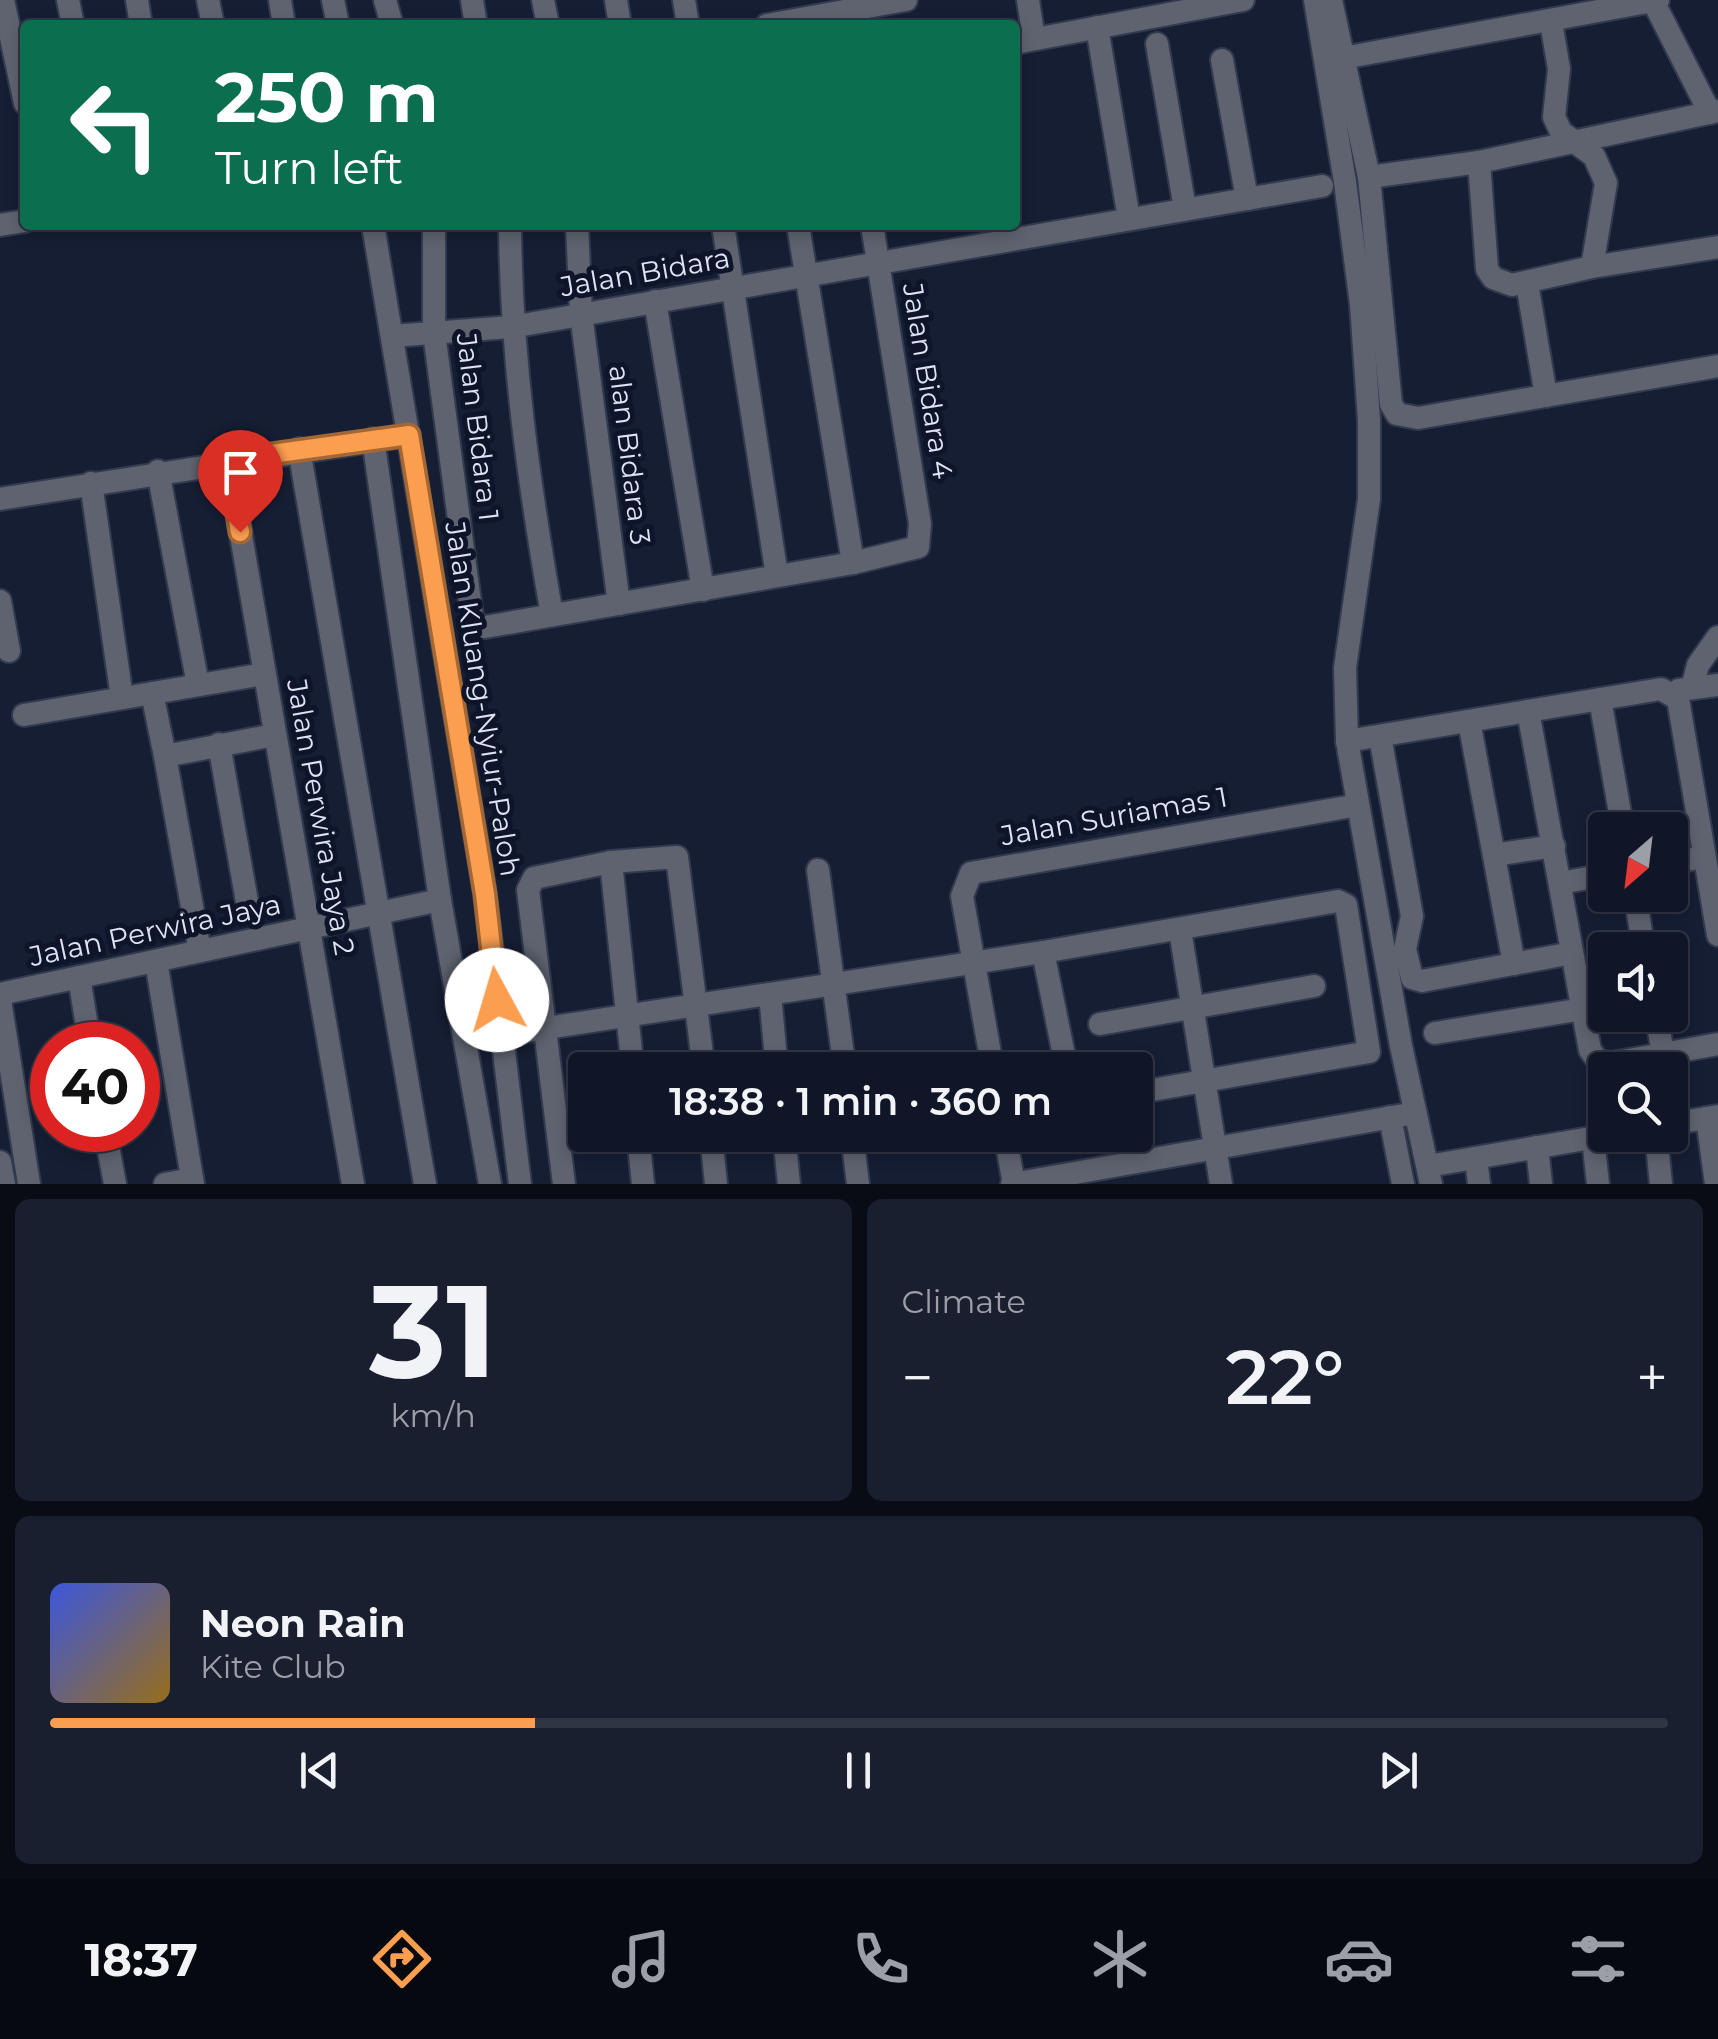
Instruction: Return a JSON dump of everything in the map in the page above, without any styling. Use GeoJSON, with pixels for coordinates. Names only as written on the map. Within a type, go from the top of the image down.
{"type":"FeatureCollection","features":[{"type":"Feature","properties":{"kind":"street"},"geometry":{"type":"LineString","coordinates":[[3,0],[20,64]]}},
{"type":"Feature","properties":{"kind":"street"},"geometry":{"type":"LineString","coordinates":[[795,20],[906,0]]}},
{"type":"Feature","properties":{"kind":"street"},"geometry":{"type":"LineString","coordinates":[[1028,0],[1024,41],[1097,28],[1172,6],[1243,0]]}},
{"type":"Feature","properties":{"kind":"street"},"geometry":{"type":"LineString","coordinates":[[1314,0],[1346,182],[1361,304],[1368,420],[1369,499],[1344,668],[1347,741],[1429,1175],[1476,1158],[1588,1138]]}},
{"type":"Feature","properties":{"kind":"street"},"geometry":{"type":"LineString","coordinates":[[1331,0],[1369,177],[1390,404],[1397,414],[1418,418],[1718,366]]}},
{"type":"Feature","properties":{"kind":"street"},"geometry":{"type":"LineString","coordinates":[[1344,58],[1655,0],[1714,112],[1479,162],[1369,177]]}},
{"type":"Feature","properties":{"kind":"street"},"geometry":{"type":"LineString","coordinates":[[1551,22],[1560,70],[1554,117],[1561,132],[1594,156],[1606,184],[1592,267]]}},
{"type":"Feature","properties":{"kind":"street"},"geometry":{"type":"LineString","coordinates":[[1097,28],[1129,219]]}},
{"type":"Feature","properties":{"kind":"street"},"geometry":{"type":"LineString","coordinates":[[1157,44],[1185,209]]}},
{"type":"Feature","properties":{"kind":"street"},"geometry":{"type":"LineString","coordinates":[[1222,60],[1247,199]]}},
{"type":"Feature","properties":{"kind":"street"},"geometry":{"type":"LineString","coordinates":[[1479,162],[1487,269],[1503,283],[1527,283],[1592,267],[1718,248]]}},
{"type":"Feature","properties":{"kind":"street","name":"Jalan Bidara"},"geometry":{"type":"LineString","coordinates":[[392,336],[511,327],[946,250],[1012,232],[1129,219],[1322,186]]}},
{"type":"Feature","properties":{"kind":"street","name":"Jalan Kluang-Nyiur-Paloh"},"geometry":{"type":"LineString","coordinates":[[373,230],[485,894],[520,1184]]}},
{"type":"Feature","properties":{"kind":"street","name":"Jalan Bidara 1"},"geometry":{"type":"LineString","coordinates":[[434,230],[434,333],[472,617],[475,625],[485,627],[552,615]]}},
{"type":"Feature","properties":{"kind":"street"},"geometry":{"type":"LineString","coordinates":[[510,230],[511,327],[527,474],[552,615],[853,563],[799,230]]}},
{"type":"Feature","properties":{"kind":"street","name":"alan Bidara 3"},"geometry":{"type":"LineString","coordinates":[[578,230],[582,314],[619,604]]}},
{"type":"Feature","properties":{"kind":"street"},"geometry":{"type":"LineString","coordinates":[[725,230],[777,576]]}},
{"type":"Feature","properties":{"kind":"street","name":"Jalan Bidara 4"},"geometry":{"type":"LineString","coordinates":[[853,563],[918,547],[920,524],[873,230]]}},
{"type":"Feature","properties":{"kind":"street"},"geometry":{"type":"LineString","coordinates":[[944,230],[946,250]]}},
{"type":"Feature","properties":{"kind":"street"},"geometry":{"type":"LineString","coordinates":[[1527,283],[1546,396]]}},
{"type":"Feature","properties":{"kind":"street"},"geometry":{"type":"LineString","coordinates":[[656,301],[703,590]]}},
{"type":"Feature","properties":{"kind":"street"},"geometry":{"type":"LineString","coordinates":[[0,499],[228,460],[409,435]]}},
{"type":"Feature","properties":{"kind":"street"},"geometry":{"type":"LineString","coordinates":[[373,439],[440,900],[490,1184]]}},
{"type":"Feature","properties":{"kind":"street"},"geometry":{"type":"LineString","coordinates":[[299,449],[425,1184]]}},
{"type":"Feature","properties":{"kind":"street","name":"Jalan Perwira Jaya 2"},"geometry":{"type":"LineString","coordinates":[[228,460],[353,1184]]}},
{"type":"Feature","properties":{"kind":"street"},"geometry":{"type":"LineString","coordinates":[[158,471],[198,686]]}},
{"type":"Feature","properties":{"kind":"street"},"geometry":{"type":"LineString","coordinates":[[91,484],[122,698]]}},
{"type":"Feature","properties":{"kind":"street"},"geometry":{"type":"LineString","coordinates":[[0,601],[9,652]]}},
{"type":"Feature","properties":{"kind":"street"},"geometry":{"type":"LineString","coordinates":[[1718,637],[1678,699],[1718,936]]}},
{"type":"Feature","properties":{"kind":"street"},"geometry":{"type":"LineString","coordinates":[[406,670],[446,662]]}},
{"type":"Feature","properties":{"kind":"street"},"geometry":{"type":"LineString","coordinates":[[24,715],[264,674]]}},
{"type":"Feature","properties":{"kind":"street"},"geometry":{"type":"LineString","coordinates":[[1347,741],[1600,699],[1718,684]]}},
{"type":"Feature","properties":{"kind":"street"},"geometry":{"type":"LineString","coordinates":[[152,693],[200,951]]}},
{"type":"Feature","properties":{"kind":"street"},"geometry":{"type":"LineString","coordinates":[[1600,699],[1621,812]]}},
{"type":"Feature","properties":{"kind":"street"},"geometry":{"type":"LineString","coordinates":[[1528,711],[1592,1052]]}},
{"type":"Feature","properties":{"kind":"street"},"geometry":{"type":"LineString","coordinates":[[1470,720],[1514,964]]}},
{"type":"Feature","properties":{"kind":"street"},"geometry":{"type":"LineString","coordinates":[[164,756],[274,735]]}},
{"type":"Feature","properties":{"kind":"street"},"geometry":{"type":"LineString","coordinates":[[1380,736],[1412,916],[1406,949],[1412,978],[1422,981],[1572,953]]}},
{"type":"Feature","properties":{"kind":"street"},"geometry":{"type":"LineString","coordinates":[[218,744],[248,913]]}},
{"type":"Feature","properties":{"kind":"street","name":"Jalan Suriamas 1"},"geometry":{"type":"LineString","coordinates":[[972,962],[962,896],[971,873],[1358,805]]}},
{"type":"Feature","properties":{"kind":"street"},"geometry":{"type":"LineString","coordinates":[[1494,854],[1554,846]]}},
{"type":"Feature","properties":{"kind":"street"},"geometry":{"type":"LineString","coordinates":[[1688,859],[1704,856]]}},
{"type":"Feature","properties":{"kind":"street"},"geometry":{"type":"LineString","coordinates":[[564,1184],[530,883],[541,875],[610,862],[677,857],[702,1052]]}},
{"type":"Feature","properties":{"kind":"street"},"geometry":{"type":"LineString","coordinates":[[610,862],[631,1052]]}},
{"type":"Feature","properties":{"kind":"street"},"geometry":{"type":"LineString","coordinates":[[818,870],[844,1052]]}},
{"type":"Feature","properties":{"kind":"street"},"geometry":{"type":"LineString","coordinates":[[1560,884],[1588,878]]}},
{"type":"Feature","properties":{"kind":"street","name":"Jalan Perwira Jaya"},"geometry":{"type":"LineString","coordinates":[[0,997],[440,900]]}},
{"type":"Feature","properties":{"kind":"street"},"geometry":{"type":"LineString","coordinates":[[501,1035],[1043,952],[1338,901],[1346,905],[1369,1052],[1153,1090]]}},
{"type":"Feature","properties":{"kind":"street"},"geometry":{"type":"LineString","coordinates":[[1180,930],[1221,1184]]}},
{"type":"Feature","properties":{"kind":"street"},"geometry":{"type":"LineString","coordinates":[[1043,952],[1063,1052]]}},
{"type":"Feature","properties":{"kind":"street"},"geometry":{"type":"LineString","coordinates":[[156,961],[193,1181],[165,1184]]}},
{"type":"Feature","properties":{"kind":"street"},"geometry":{"type":"LineString","coordinates":[[972,962],[989,1052]]}},
{"type":"Feature","properties":{"kind":"street"},"geometry":{"type":"LineString","coordinates":[[78,977],[86,1022]]}},
{"type":"Feature","properties":{"kind":"street"},"geometry":{"type":"LineString","coordinates":[[1100,1024],[1314,986]]}},
{"type":"Feature","properties":{"kind":"street"},"geometry":{"type":"LineString","coordinates":[[770,994],[775,1052]]}},
{"type":"Feature","properties":{"kind":"street"},"geometry":{"type":"LineString","coordinates":[[0,997],[29,1184]]}},
{"type":"Feature","properties":{"kind":"street"},"geometry":{"type":"LineString","coordinates":[[1435,1033],[1583,1009]]}},
{"type":"Feature","properties":{"kind":"street"},"geometry":{"type":"LineString","coordinates":[[1668,1052],[1718,1044]]}},
{"type":"Feature","properties":{"kind":"street"},"geometry":{"type":"LineString","coordinates":[[1008,1152],[1013,1184],[1096,1177],[1161,1160],[1415,1113]]}},
{"type":"Feature","properties":{"kind":"street"},"geometry":{"type":"LineString","coordinates":[[1688,1121],[1713,1117],[1716,1184]]}},
{"type":"Feature","properties":{"kind":"street"},"geometry":{"type":"LineString","coordinates":[[1390,1118],[1395,1183]]}},
{"type":"Feature","properties":{"kind":"street"},"geometry":{"type":"LineString","coordinates":[[1537,1147],[1542,1184]]}},
{"type":"Feature","properties":{"kind":"street"},"geometry":{"type":"LineString","coordinates":[[109,1152],[115,1184]]}},
{"type":"Feature","properties":{"kind":"street"},"geometry":{"type":"LineString","coordinates":[[640,1152],[643,1184]]}},
{"type":"Feature","properties":{"kind":"street"},"geometry":{"type":"LineString","coordinates":[[713,1152],[716,1184]]}},
{"type":"Feature","properties":{"kind":"street"},"geometry":{"type":"LineString","coordinates":[[786,1152],[789,1184]]}},
{"type":"Feature","properties":{"kind":"street"},"geometry":{"type":"LineString","coordinates":[[854,1152],[858,1184]]}},
{"type":"Feature","properties":{"kind":"street"},"geometry":{"type":"LineString","coordinates":[[1598,1184],[1599,1152]]}},
{"type":"Feature","properties":{"kind":"street"},"geometry":{"type":"LineString","coordinates":[[1658,1152],[1661,1184]]}},
{"type":"Feature","properties":{"kind":"street"},"geometry":{"type":"LineString","coordinates":[[1476,1158],[1479,1184]]}},
{"type":"Feature","properties":{"kind":"street"},"geometry":{"type":"LineString","coordinates":[[1161,1160],[1164,1184]]}},
{"type":"Feature","properties":{"kind":"route"},"geometry":{"type":"LineString","coordinates":[[240,532],[228,460],[409,435],[485,894],[497,1000]]}}]}
